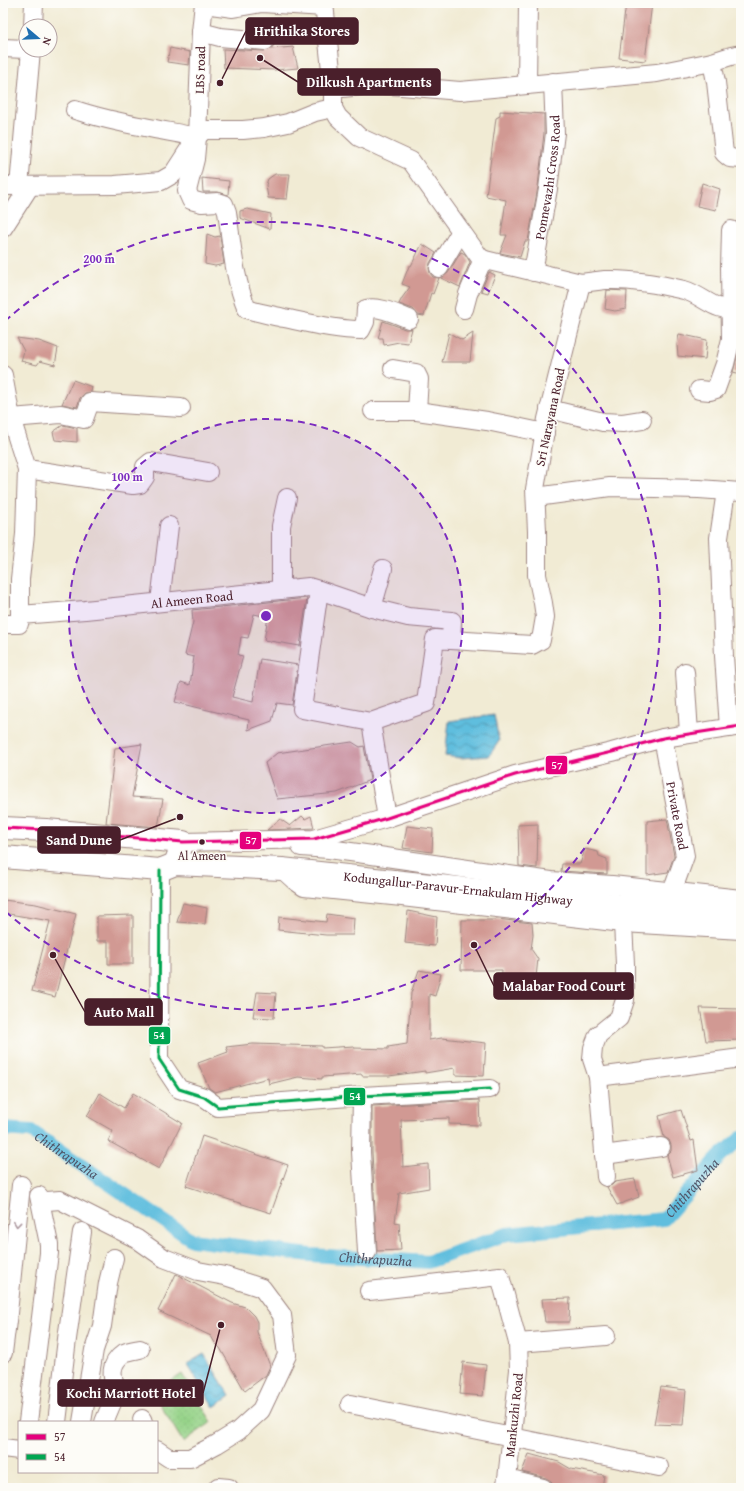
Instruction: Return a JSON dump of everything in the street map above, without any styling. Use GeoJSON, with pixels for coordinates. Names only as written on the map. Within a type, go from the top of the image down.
{"type":"FeatureCollection","features":[{"type":"Feature","properties":{"kind":"main road"},"geometry":{"type":"LineString","coordinates":[[3,828],[46,830],[183,842],[168,867]]}},
{"type":"Feature","properties":{"kind":"main road","name":"Kodungallur-Paravur-Ernakulam Highway"},"geometry":{"type":"LineString","coordinates":[[3,846],[162,858],[168,867]]}},
{"type":"Feature","properties":{"kind":"main road","name":"Kodungallur-Paravur-Ernakulam Highway"},"geometry":{"type":"LineString","coordinates":[[3,857],[168,867],[198,865],[282,869],[616,905],[741,914]]}},
{"type":"Feature","properties":{"kind":"street"},"geometry":{"type":"LineString","coordinates":[[33,18],[34,3]]}},
{"type":"Feature","properties":{"kind":"street"},"geometry":{"type":"LineString","coordinates":[[204,3],[233,8],[262,3],[324,5],[333,90],[333,108],[338,117],[359,137],[411,161],[483,259],[581,283],[606,280],[642,282],[686,291],[721,308],[736,309]]}},
{"type":"Feature","properties":{"kind":"street","name":"LBS road"},"geometry":{"type":"LineString","coordinates":[[204,3],[201,32],[197,137],[195,159],[187,191],[191,200],[202,203],[218,202],[224,204],[227,212],[237,279],[242,299],[247,309],[261,314],[351,330],[362,330],[365,322],[366,309],[370,308],[385,310],[409,319]]}},
{"type":"Feature","properties":{"kind":"street"},"geometry":{"type":"LineString","coordinates":[[527,85],[528,3]]}},
{"type":"Feature","properties":{"kind":"street"},"geometry":{"type":"LineString","coordinates":[[201,32],[220,37],[265,41]]}},
{"type":"Feature","properties":{"kind":"street"},"geometry":{"type":"LineString","coordinates":[[3,48],[18,49]]}},
{"type":"Feature","properties":{"kind":"street"},"geometry":{"type":"LineString","coordinates":[[333,90],[378,84],[460,91],[657,73],[712,62],[741,54]]}},
{"type":"Feature","properties":{"kind":"street"},"geometry":{"type":"LineString","coordinates":[[3,228],[17,186],[30,58]]}},
{"type":"Feature","properties":{"kind":"street"},"geometry":{"type":"LineString","coordinates":[[712,62],[716,82],[724,153],[730,158],[741,160]]}},
{"type":"Feature","properties":{"kind":"street","name":"Ponnevazhi Cross Road"},"geometry":{"type":"LineString","coordinates":[[532,272],[548,188],[555,133],[553,82]]}},
{"type":"Feature","properties":{"kind":"street"},"geometry":{"type":"LineString","coordinates":[[17,186],[115,185],[161,181],[173,174],[197,137],[204,130],[243,130],[288,123],[316,112],[333,108]]}},
{"type":"Feature","properties":{"kind":"street"},"geometry":{"type":"LineString","coordinates":[[75,110],[134,126],[197,137]]}},
{"type":"Feature","properties":{"kind":"street"},"geometry":{"type":"LineString","coordinates":[[699,390],[710,391],[718,385],[731,339],[736,309],[730,268],[731,230]]}},
{"type":"Feature","properties":{"kind":"street"},"geometry":{"type":"LineString","coordinates":[[439,268],[461,231]]}},
{"type":"Feature","properties":{"kind":"street"},"geometry":{"type":"LineString","coordinates":[[464,309],[468,294],[483,259]]}},
{"type":"Feature","properties":{"kind":"street","name":"Sri Narayana Road"},"geometry":{"type":"LineString","coordinates":[[371,722],[426,703],[435,639],[532,645],[541,640],[545,617],[537,575],[535,489],[550,409],[581,283]]}},
{"type":"Feature","properties":{"kind":"street"},"geometry":{"type":"LineString","coordinates":[[392,369],[416,374],[419,379],[417,411]]}},
{"type":"Feature","properties":{"kind":"street"},"geometry":{"type":"LineString","coordinates":[[3,375],[12,418],[27,469],[25,534],[20,579],[19,624],[3,624]]}},
{"type":"Feature","properties":{"kind":"street"},"geometry":{"type":"LineString","coordinates":[[12,418],[61,414],[84,419],[90,402],[181,408]]}},
{"type":"Feature","properties":{"kind":"street"},"geometry":{"type":"LineString","coordinates":[[550,409],[603,422],[623,423],[642,420]]}},
{"type":"Feature","properties":{"kind":"street"},"geometry":{"type":"LineString","coordinates":[[373,411],[417,411],[487,421],[545,433]]}},
{"type":"Feature","properties":{"kind":"street"},"geometry":{"type":"LineString","coordinates":[[27,469],[133,485],[140,484],[145,477],[145,467],[151,462],[208,472]]}},
{"type":"Feature","properties":{"kind":"street"},"geometry":{"type":"LineString","coordinates":[[183,842],[314,839],[387,818],[515,774],[612,752],[663,738],[735,727],[724,656],[719,538],[733,491],[691,488],[610,487],[536,497]]}},
{"type":"Feature","properties":{"kind":"street"},"geometry":{"type":"LineString","coordinates":[[281,590],[281,526],[287,498]]}},
{"type":"Feature","properties":{"kind":"street"},"geometry":{"type":"LineString","coordinates":[[160,602],[170,526]]}},
{"type":"Feature","properties":{"kind":"street"},"geometry":{"type":"LineString","coordinates":[[372,608],[383,568]]}},
{"type":"Feature","properties":{"kind":"street","name":"Al Ameen Road"},"geometry":{"type":"LineString","coordinates":[[20,615],[309,587],[372,608],[408,618],[452,620],[451,640]]}},
{"type":"Feature","properties":{"kind":"street"},"geometry":{"type":"LineString","coordinates":[[319,590],[302,709],[371,722],[387,818]]}},
{"type":"Feature","properties":{"kind":"street"},"geometry":{"type":"LineString","coordinates":[[685,672],[689,733]]}},
{"type":"Feature","properties":{"kind":"street","name":"Private Road"},"geometry":{"type":"LineString","coordinates":[[663,738],[685,856],[672,892]]}},
{"type":"Feature","properties":{"kind":"street"},"geometry":{"type":"LineString","coordinates":[[198,865],[216,848],[253,846],[298,847],[329,849],[551,881],[612,885],[741,899]]}},
{"type":"Feature","properties":{"kind":"street"},"geometry":{"type":"LineString","coordinates":[[168,867],[159,1059],[179,1089],[204,1097],[218,1107],[362,1096],[490,1089]]}},
{"type":"Feature","properties":{"kind":"street"},"geometry":{"type":"LineString","coordinates":[[282,869],[304,888],[402,897],[623,923],[741,930]]}},
{"type":"Feature","properties":{"kind":"street"},"geometry":{"type":"LineString","coordinates":[[606,1178],[598,1077],[592,1059],[593,1048],[598,1035],[620,1018],[625,1000],[623,923]]}},
{"type":"Feature","properties":{"kind":"street"},"geometry":{"type":"LineString","coordinates":[[598,1077],[741,1058]]}},
{"type":"Feature","properties":{"kind":"street"},"geometry":{"type":"LineString","coordinates":[[362,1096],[361,1152],[367,1252]]}},
{"type":"Feature","properties":{"kind":"street"},"geometry":{"type":"LineString","coordinates":[[604,1155],[661,1147]]}},
{"type":"Feature","properties":{"kind":"street"},"geometry":{"type":"LineString","coordinates":[[3,1353],[21,1185]]}},
{"type":"Feature","properties":{"kind":"street"},"geometry":{"type":"LineString","coordinates":[[28,1421],[50,1253],[43,1198],[60,1200],[137,1239],[164,1258],[198,1271],[225,1276],[262,1288],[282,1315],[287,1355],[261,1410],[238,1431],[190,1458],[161,1455]]}},
{"type":"Feature","properties":{"kind":"street"},"geometry":{"type":"LineString","coordinates":[[57,1421],[82,1232]]}},
{"type":"Feature","properties":{"kind":"street"},"geometry":{"type":"LineString","coordinates":[[82,1421],[92,1356],[102,1326],[108,1283],[114,1258]]}},
{"type":"Feature","properties":{"kind":"street","name":"Mankuzhi Road"},"geometry":{"type":"LineString","coordinates":[[369,1291],[500,1276],[518,1343],[518,1370],[506,1483]]}},
{"type":"Feature","properties":{"kind":"street"},"geometry":{"type":"LineString","coordinates":[[40,1335],[67,1339]]}},
{"type":"Feature","properties":{"kind":"street"},"geometry":{"type":"LineString","coordinates":[[518,1343],[606,1336]]}},
{"type":"Feature","properties":{"kind":"street"},"geometry":{"type":"LineString","coordinates":[[104,1421],[117,1391],[112,1378],[114,1365],[124,1353],[140,1349]]}},
{"type":"Feature","properties":{"kind":"street"},"geometry":{"type":"LineString","coordinates":[[117,1391],[146,1395]]}},
{"type":"Feature","properties":{"kind":"street"},"geometry":{"type":"LineString","coordinates":[[350,1404],[659,1467]]}},
{"type":"Feature","properties":{"kind":"street"},"geometry":{"type":"LineString","coordinates":[[3,1448],[18,1450]]}},
{"type":"Feature","properties":{"kind":"street"},"geometry":{"type":"LineString","coordinates":[[506,1483],[543,1488]]}},
{"type":"Feature","properties":{"kind":"street"},"geometry":{"type":"LineString","coordinates":[[218,1488],[229,1488]]}},
{"type":"Feature","properties":{"kind":"green space"},"geometry":{"type":"Polygon","coordinates":[[[182,1374],[212,1422],[183,1442],[153,1393],[182,1374]]]}},
{"type":"Feature","properties":{"kind":"water"},"geometry":{"type":"Polygon","coordinates":[[[494,715],[499,741],[489,756],[460,758],[445,756],[449,721],[494,715]]]}},
{"type":"Feature","properties":{"kind":"water"},"geometry":{"type":"Polygon","coordinates":[[[204,1354],[230,1396],[214,1407],[187,1364],[204,1354]]]}},
{"type":"Feature","properties":{"kind":"building"},"geometry":{"type":"Polygon","coordinates":[[[626,3],[652,3],[645,61],[619,58],[626,3]]]}},
{"type":"Feature","properties":{"kind":"building"},"geometry":{"type":"Polygon","coordinates":[[[293,47],[298,68],[275,70],[224,68],[223,49],[264,51],[293,47]]]}},
{"type":"Feature","properties":{"kind":"building"},"geometry":{"type":"Polygon","coordinates":[[[170,48],[190,52],[189,65],[167,62],[170,48]]]}},
{"type":"Feature","properties":{"kind":"building"},"geometry":{"type":"Polygon","coordinates":[[[500,111],[544,114],[544,133],[538,187],[528,241],[525,241],[520,257],[500,253],[507,235],[501,235],[506,200],[486,196],[496,118],[500,116],[500,111]]]}},
{"type":"Feature","properties":{"kind":"building"},"geometry":{"type":"Polygon","coordinates":[[[275,174],[290,174],[287,199],[268,198],[266,185],[268,179],[275,174]]]}},
{"type":"Feature","properties":{"kind":"building"},"geometry":{"type":"Polygon","coordinates":[[[202,178],[229,181],[228,195],[218,192],[203,192],[202,178]]]}},
{"type":"Feature","properties":{"kind":"building"},"geometry":{"type":"Polygon","coordinates":[[[702,183],[720,189],[716,210],[697,206],[702,183]]]}},
{"type":"Feature","properties":{"kind":"building"},"geometry":{"type":"Polygon","coordinates":[[[247,209],[271,214],[270,229],[240,218],[240,211],[247,209]]]}},
{"type":"Feature","properties":{"kind":"building"},"geometry":{"type":"Polygon","coordinates":[[[207,234],[215,237],[220,236],[224,264],[215,266],[205,264],[207,234]]]}},
{"type":"Feature","properties":{"kind":"building"},"geometry":{"type":"Polygon","coordinates":[[[422,244],[436,253],[430,263],[429,268],[433,277],[439,278],[433,294],[431,293],[424,316],[418,315],[413,309],[399,304],[410,287],[402,284],[409,266],[411,266],[422,244]]]}},
{"type":"Feature","properties":{"kind":"building"},"geometry":{"type":"Polygon","coordinates":[[[461,252],[465,254],[470,262],[460,287],[441,278],[448,273],[461,252]]]}},
{"type":"Feature","properties":{"kind":"building"},"geometry":{"type":"Polygon","coordinates":[[[489,272],[495,275],[488,293],[481,291],[489,272]]]}},
{"type":"Feature","properties":{"kind":"building"},"geometry":{"type":"Polygon","coordinates":[[[607,290],[627,291],[626,309],[615,311],[605,309],[607,290]]]}},
{"type":"Feature","properties":{"kind":"building"},"geometry":{"type":"Polygon","coordinates":[[[383,321],[405,329],[412,329],[408,343],[399,342],[384,345],[383,338],[378,338],[383,321]]]}},
{"type":"Feature","properties":{"kind":"building"},"geometry":{"type":"Polygon","coordinates":[[[449,333],[462,340],[473,333],[470,362],[442,362],[449,333]]]}},
{"type":"Feature","properties":{"kind":"building"},"geometry":{"type":"Polygon","coordinates":[[[679,334],[707,340],[705,359],[678,356],[677,345],[679,334]]]}},
{"type":"Feature","properties":{"kind":"building"},"geometry":{"type":"Polygon","coordinates":[[[17,338],[39,341],[58,348],[55,365],[40,361],[37,365],[21,361],[24,351],[17,338]]]}},
{"type":"Feature","properties":{"kind":"building"},"geometry":{"type":"Polygon","coordinates":[[[741,342],[741,374],[733,372],[741,342]]]}},
{"type":"Feature","properties":{"kind":"building"},"geometry":{"type":"Polygon","coordinates":[[[73,380],[92,387],[91,392],[85,393],[80,398],[77,407],[62,404],[73,380]]]}},
{"type":"Feature","properties":{"kind":"building"},"geometry":{"type":"Polygon","coordinates":[[[63,425],[77,428],[77,442],[55,440],[53,432],[63,425]]]}},
{"type":"Feature","properties":{"kind":"building"},"geometry":{"type":"Polygon","coordinates":[[[307,598],[300,646],[264,640],[268,617],[254,614],[248,638],[241,637],[238,655],[243,656],[232,697],[253,702],[260,659],[298,665],[292,705],[277,703],[272,721],[248,730],[249,720],[175,702],[181,682],[190,685],[194,657],[185,655],[193,622],[192,610],[307,598]]]}},
{"type":"Feature","properties":{"kind":"building"},"geometry":{"type":"Polygon","coordinates":[[[352,742],[360,747],[364,746],[370,780],[337,793],[277,799],[265,763],[277,753],[352,742]]]}},
{"type":"Feature","properties":{"kind":"building"},"geometry":{"type":"Polygon","coordinates":[[[142,744],[132,797],[163,799],[158,827],[106,823],[115,748],[142,744]]]}},
{"type":"Feature","properties":{"kind":"building"},"geometry":{"type":"Polygon","coordinates":[[[302,816],[305,819],[311,816],[314,828],[267,830],[280,819],[290,826],[302,816]]]}},
{"type":"Feature","properties":{"kind":"building"},"geometry":{"type":"Polygon","coordinates":[[[667,819],[674,856],[668,872],[647,875],[647,821],[667,819]]]}},
{"type":"Feature","properties":{"kind":"building"},"geometry":{"type":"Polygon","coordinates":[[[538,824],[537,868],[519,866],[518,825],[538,824]]]}},
{"type":"Feature","properties":{"kind":"building"},"geometry":{"type":"Polygon","coordinates":[[[407,826],[433,829],[432,852],[403,848],[407,826]]]}},
{"type":"Feature","properties":{"kind":"building"},"geometry":{"type":"Polygon","coordinates":[[[585,849],[598,852],[599,856],[607,859],[607,874],[561,871],[562,864],[580,864],[585,849]]]}},
{"type":"Feature","properties":{"kind":"building"},"geometry":{"type":"Polygon","coordinates":[[[3,900],[36,904],[76,914],[55,997],[32,991],[50,921],[3,913],[3,900]]]}},
{"type":"Feature","properties":{"kind":"building"},"geometry":{"type":"Polygon","coordinates":[[[183,903],[207,908],[205,924],[177,922],[183,903]]]}},
{"type":"Feature","properties":{"kind":"building"},"geometry":{"type":"Polygon","coordinates":[[[408,911],[437,917],[435,946],[405,943],[408,911]]]}},
{"type":"Feature","properties":{"kind":"building"},"geometry":{"type":"Polygon","coordinates":[[[327,914],[354,918],[353,935],[326,935],[278,930],[279,917],[326,922],[327,914]]]}},
{"type":"Feature","properties":{"kind":"building"},"geometry":{"type":"Polygon","coordinates":[[[133,915],[133,964],[108,964],[108,941],[97,941],[97,916],[133,915]]]}},
{"type":"Feature","properties":{"kind":"building"},"geometry":{"type":"Polygon","coordinates":[[[496,919],[532,923],[533,935],[531,949],[538,959],[534,995],[501,993],[502,970],[461,970],[462,920],[496,919]]]}},
{"type":"Feature","properties":{"kind":"building"},"geometry":{"type":"Polygon","coordinates":[[[419,970],[441,974],[435,996],[429,994],[429,1040],[442,1038],[486,1043],[484,1076],[455,1075],[455,1068],[425,1073],[425,1071],[389,1076],[362,1076],[362,1074],[322,1077],[322,1079],[298,1077],[269,1084],[268,1078],[215,1092],[209,1088],[198,1063],[228,1052],[226,1047],[253,1044],[322,1046],[322,1048],[354,1046],[354,1048],[388,1049],[388,1047],[407,1044],[411,993],[419,970]]]}},
{"type":"Feature","properties":{"kind":"building"},"geometry":{"type":"Polygon","coordinates":[[[257,992],[276,993],[274,1018],[253,1017],[257,992]]]}},
{"type":"Feature","properties":{"kind":"building"},"geometry":{"type":"Polygon","coordinates":[[[700,1008],[741,1009],[741,1040],[706,1041],[700,1008]]]}},
{"type":"Feature","properties":{"kind":"building"},"geometry":{"type":"Polygon","coordinates":[[[100,1093],[124,1108],[133,1093],[182,1123],[159,1169],[108,1141],[113,1131],[87,1116],[100,1093]]]}},
{"type":"Feature","properties":{"kind":"building"},"geometry":{"type":"Polygon","coordinates":[[[479,1100],[480,1125],[449,1124],[449,1118],[401,1120],[403,1167],[428,1164],[429,1188],[399,1193],[395,1222],[399,1223],[401,1250],[377,1251],[372,1152],[372,1106],[479,1100]]]}},
{"type":"Feature","properties":{"kind":"building"},"geometry":{"type":"Polygon","coordinates":[[[681,1110],[691,1141],[694,1140],[698,1170],[673,1177],[667,1155],[671,1151],[671,1145],[669,1140],[664,1137],[659,1116],[681,1110]]]}},
{"type":"Feature","properties":{"kind":"building"},"geometry":{"type":"Polygon","coordinates":[[[202,1136],[288,1165],[271,1213],[186,1186],[202,1136]]]}},
{"type":"Feature","properties":{"kind":"building"},"geometry":{"type":"Polygon","coordinates":[[[635,1179],[639,1197],[617,1205],[607,1187],[615,1182],[635,1179]]]}},
{"type":"Feature","properties":{"kind":"building"},"geometry":{"type":"Polygon","coordinates":[[[176,1274],[232,1303],[245,1307],[254,1316],[257,1322],[257,1332],[270,1366],[266,1375],[245,1391],[220,1348],[211,1336],[158,1311],[176,1274]]]}},
{"type":"Feature","properties":{"kind":"building"},"geometry":{"type":"Polygon","coordinates":[[[570,1298],[569,1322],[545,1322],[542,1299],[570,1298]]]}},
{"type":"Feature","properties":{"kind":"building"},"geometry":{"type":"Polygon","coordinates":[[[463,1362],[486,1365],[483,1396],[460,1394],[463,1362]]]}},
{"type":"Feature","properties":{"kind":"building"},"geometry":{"type":"Polygon","coordinates":[[[661,1387],[686,1390],[683,1425],[654,1424],[661,1387]]]}},
{"type":"Feature","properties":{"kind":"building"},"geometry":{"type":"Polygon","coordinates":[[[529,1454],[559,1462],[571,1469],[604,1475],[602,1488],[553,1488],[551,1481],[546,1478],[522,1472],[529,1454]]]}},
{"type":"Feature","properties":{"kind":"waterway","name":"Chithrapuzha"},"geometry":{"type":"LineString","coordinates":[[3,1129],[31,1131],[192,1240],[310,1255],[428,1262],[507,1234],[664,1219],[719,1157],[741,1138]]}},
{"type":"Feature","properties":{"kind":"transit line","name":"57"},"geometry":{"type":"LineString","coordinates":[[3,828],[46,830],[183,842],[314,839],[387,818],[515,775],[612,752],[663,738],[741,726]]}},
{"type":"Feature","properties":{"kind":"transit line","name":"54"},"geometry":{"type":"LineString","coordinates":[[160,870],[159,1059],[179,1089],[204,1097],[218,1107],[362,1096],[490,1089]]}},
{"type":"Feature","properties":{"kind":"place","name":"Dilkush Apartments"},"geometry":{"type":"Point","coordinates":[260,58]}},
{"type":"Feature","properties":{"kind":"place","name":"Hrithika Stores"},"geometry":{"type":"Point","coordinates":[220,83]}},
{"type":"Feature","properties":{"kind":"place","name":"Sand Dune"},"geometry":{"type":"Point","coordinates":[180,817]}},
{"type":"Feature","properties":{"kind":"place","name":"Al Ameen"},"geometry":{"type":"Point","coordinates":[202,842]}},
{"type":"Feature","properties":{"kind":"place","name":"Malabar Food Court"},"geometry":{"type":"Point","coordinates":[474,945]}},
{"type":"Feature","properties":{"kind":"place","name":"Auto Mall"},"geometry":{"type":"Point","coordinates":[53,955]}},
{"type":"Feature","properties":{"kind":"place","name":"Kochi Marriott Hotel"},"geometry":{"type":"Point","coordinates":[221,1325]}}]}
